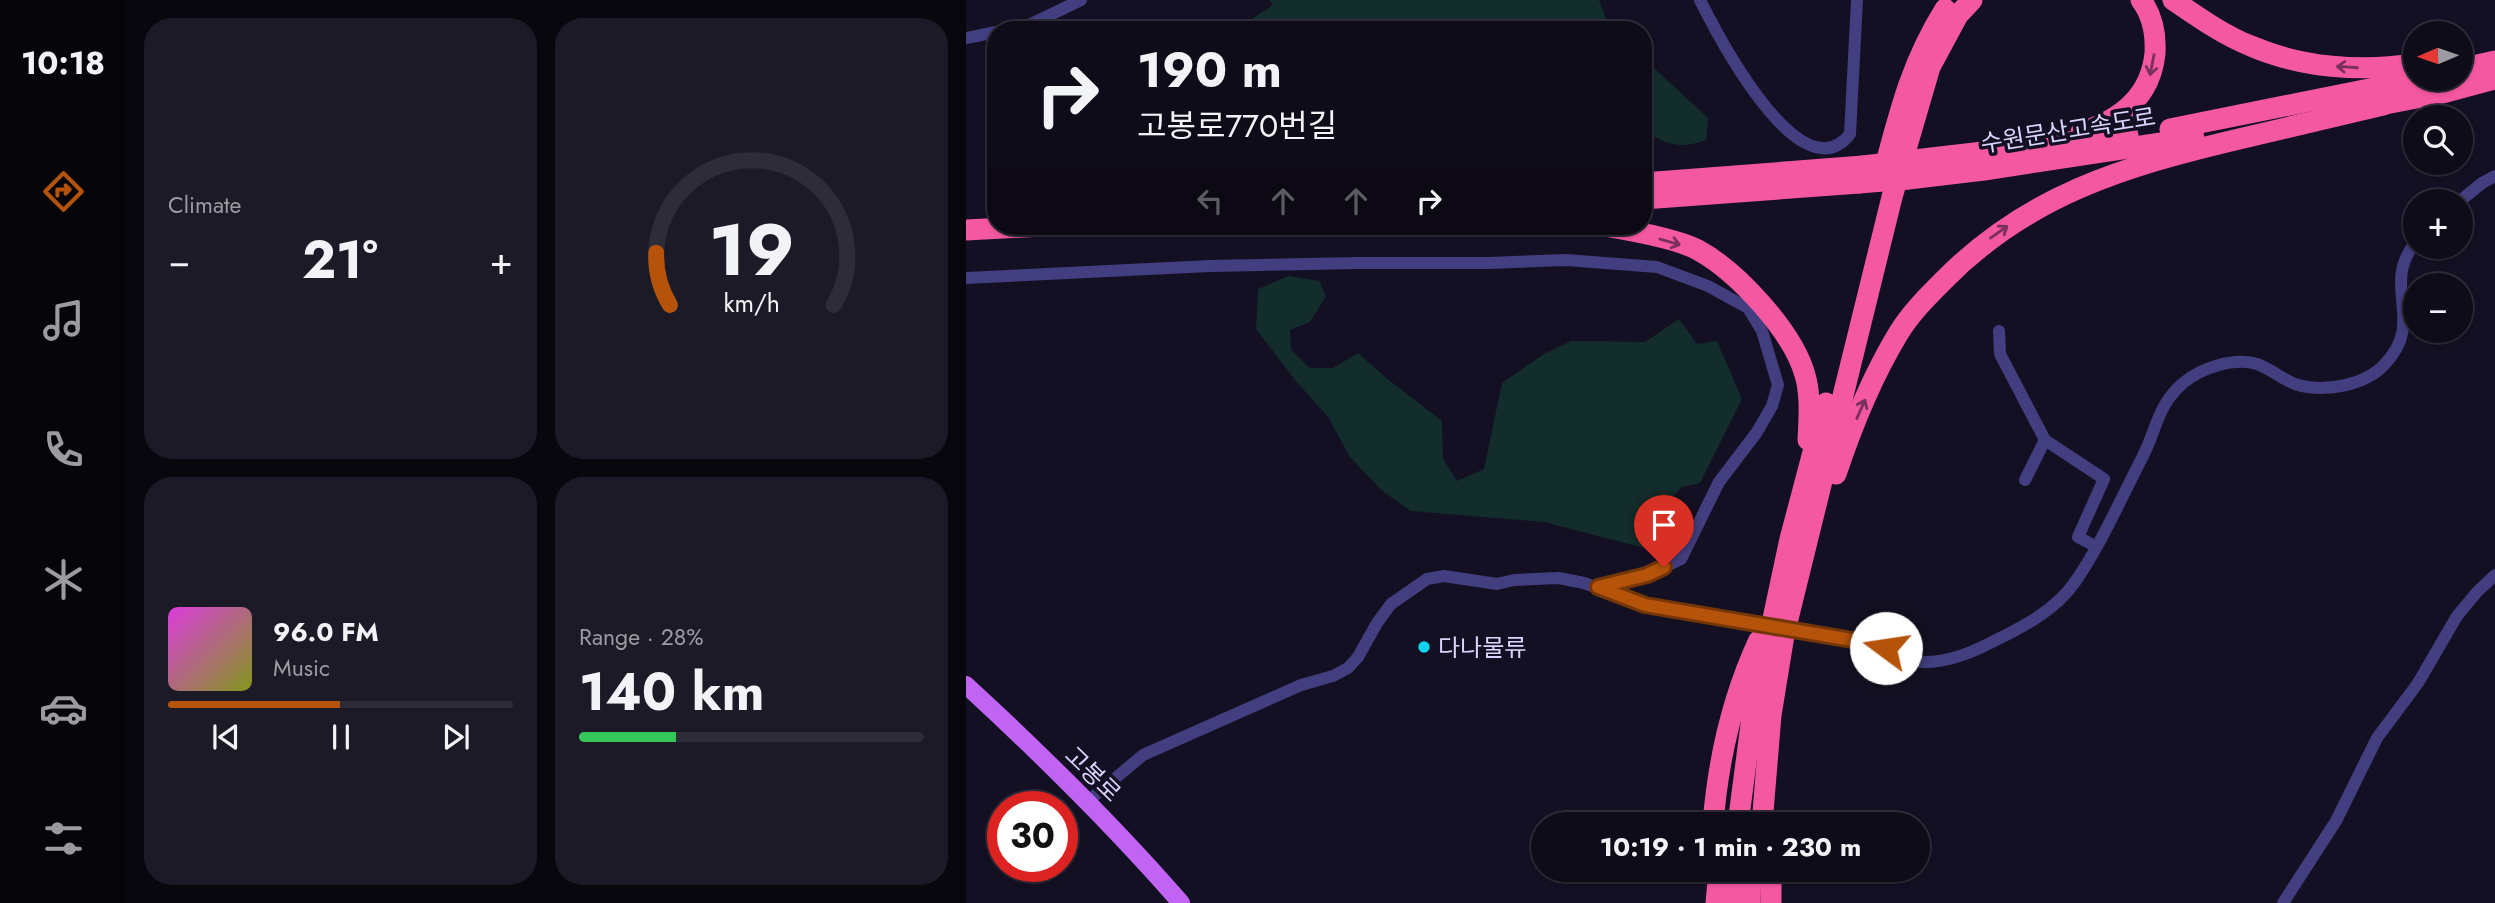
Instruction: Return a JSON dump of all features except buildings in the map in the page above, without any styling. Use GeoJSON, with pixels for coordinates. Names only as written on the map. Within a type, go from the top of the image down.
{"type":"FeatureCollection","features":[{"type":"Feature","properties":{"kind":"highway"},"geometry":{"type":"LineString","coordinates":[[1790,539],[1900,107],[1927,37],[1953,0]]}},
{"type":"Feature","properties":{"kind":"highway"},"geometry":{"type":"LineString","coordinates":[[1740,812],[1752,717],[1785,604],[1919,100],[1943,40],[1958,15],[1972,0]]}},
{"type":"Feature","properties":{"kind":"highway"},"geometry":{"type":"LineString","coordinates":[[2033,147],[2096,128],[2119,117],[2134,104],[2151,75],[2155,44],[2154,26],[2141,0]]}},
{"type":"Feature","properties":{"kind":"highway"},"geometry":{"type":"LineString","coordinates":[[2172,0],[2224,33],[2276,55],[2352,68],[2403,65]]}},
{"type":"Feature","properties":{"kind":"highway"},"geometry":{"type":"LineString","coordinates":[[2473,53],[2495,49]]}},
{"type":"Feature","properties":{"kind":"highway"},"geometry":{"type":"LineString","coordinates":[[2473,66],[2495,61]]}},
{"type":"Feature","properties":{"kind":"highway","name":"수원문산고속도로"},"geometry":{"type":"LineString","coordinates":[[1652,198],[1911,169],[2096,154],[2383,105],[2495,79]]}},
{"type":"Feature","properties":{"kind":"highway","name":"수원문산고속도로"},"geometry":{"type":"LineString","coordinates":[[1911,169],[2033,147],[2210,122],[2403,82]]}},
{"type":"Feature","properties":{"kind":"highway"},"geometry":{"type":"LineString","coordinates":[[1733,812],[1744,721],[1785,604],[1850,432],[1899,332],[1925,300],[1985,243],[2057,197],[2131,167],[2383,105]]}},
{"type":"Feature","properties":{"kind":"highway","name":"수원문산고속도로"},"geometry":{"type":"LineString","coordinates":[[1652,183],[1861,174]]}},
{"type":"Feature","properties":{"kind":"highway"},"geometry":{"type":"LineString","coordinates":[[966,217],[987,216]]}},
{"type":"Feature","properties":{"kind":"highway"},"geometry":{"type":"LineString","coordinates":[[966,230],[987,229]]}},
{"type":"Feature","properties":{"kind":"highway"},"geometry":{"type":"LineString","coordinates":[[1640,235],[1696,249],[1721,266],[1780,324],[1805,376],[1809,415],[1807,458],[1790,539],[1784,635],[1761,768],[1756,812]]}},
{"type":"Feature","properties":{"kind":"highway"},"geometry":{"type":"LineString","coordinates":[[1714,812],[1733,706],[1755,648],[1785,604]]}},
{"type":"Feature","properties":{"kind":"highway"},"geometry":{"type":"LineString","coordinates":[[1724,812],[1727,769],[1755,648]]}},
{"type":"Feature","properties":{"kind":"highway"},"geometry":{"type":"LineString","coordinates":[[1748,812],[1764,714],[1779,672]]}},
{"type":"Feature","properties":{"kind":"highway"},"geometry":{"type":"LineString","coordinates":[[1774,812],[1781,718],[1779,672]]}},
{"type":"Feature","properties":{"kind":"highway"},"geometry":{"type":"LineString","coordinates":[[1763,812],[1771,715]]}},
{"type":"Feature","properties":{"kind":"highway"},"geometry":{"type":"LineString","coordinates":[[1712,882],[1713,903]]}},
{"type":"Feature","properties":{"kind":"highway"},"geometry":{"type":"LineString","coordinates":[[1713,903],[1717,882]]}},
{"type":"Feature","properties":{"kind":"highway"},"geometry":{"type":"LineString","coordinates":[[1728,882],[1728,903]]}},
{"type":"Feature","properties":{"kind":"highway"},"geometry":{"type":"LineString","coordinates":[[1734,903],[1735,882]]}},
{"type":"Feature","properties":{"kind":"highway"},"geometry":{"type":"LineString","coordinates":[[1744,882],[1744,903]]}},
{"type":"Feature","properties":{"kind":"highway"},"geometry":{"type":"LineString","coordinates":[[1750,903],[1751,882]]}},
{"type":"Feature","properties":{"kind":"highway"},"geometry":{"type":"LineString","coordinates":[[1760,882],[1760,903]]}},
{"type":"Feature","properties":{"kind":"highway"},"geometry":{"type":"LineString","coordinates":[[1771,882],[1771,903]]}},
{"type":"Feature","properties":{"kind":"main road","name":"고봉로"},"geometry":{"type":"LineString","coordinates":[[966,685],[1119,834],[1181,903]]}},
{"type":"Feature","properties":{"kind":"street"},"geometry":{"type":"LineString","coordinates":[[1039,21],[1082,0]]}},
{"type":"Feature","properties":{"kind":"street"},"geometry":{"type":"LineString","coordinates":[[1700,0],[1718,36],[1773,118],[1800,140],[1818,147],[1831,147],[1844,142],[1850,134],[1857,0]]}},
{"type":"Feature","properties":{"kind":"street"},"geometry":{"type":"LineString","coordinates":[[966,38],[987,34]]}},
{"type":"Feature","properties":{"kind":"street"},"geometry":{"type":"LineString","coordinates":[[2473,190],[2495,176]]}},
{"type":"Feature","properties":{"kind":"street"},"geometry":{"type":"LineString","coordinates":[[1087,803],[1143,755],[1301,685],[1333,676],[1348,668],[1358,657],[1377,622],[1391,604],[1427,579],[1444,576],[1497,584],[1514,580],[1559,578],[1598,587],[1645,605],[1870,643],[1902,657],[1924,662],[1957,656],[1983,646],[2014,632],[2049,608],[2074,583],[2147,447],[2160,410],[2174,393],[2194,376],[2225,363],[2249,362],[2303,386],[2327,387],[2362,380],[2382,368],[2403,339],[2401,275],[2405,259]]}},
{"type":"Feature","properties":{"kind":"street"},"geometry":{"type":"LineString","coordinates":[[966,278],[1210,266],[1566,260],[1657,267],[1708,286],[1748,308],[1762,331],[1777,385],[1772,406],[1757,432],[1719,482],[1681,559],[1647,575],[1598,587]]}},
{"type":"Feature","properties":{"kind":"street"},"geometry":{"type":"LineString","coordinates":[[1999,331],[2000,354],[2045,440],[2104,479],[2078,537],[2095,546]]}},
{"type":"Feature","properties":{"kind":"street"},"geometry":{"type":"LineString","coordinates":[[2025,480],[2045,440]]}},
{"type":"Feature","properties":{"kind":"street"},"geometry":{"type":"LineString","coordinates":[[2284,903],[2336,821],[2377,738],[2418,683],[2457,616],[2495,575]]}},
{"type":"Feature","properties":{"kind":"green space"},"geometry":{"type":"Polygon","coordinates":[[[1269,0],[1599,0],[1607,21],[1249,21],[1273,5],[1269,0]]]}},
{"type":"Feature","properties":{"kind":"green space"},"geometry":{"type":"Polygon","coordinates":[[[1652,66],[1708,118],[1706,140],[1680,145],[1652,135],[1652,66]]]}},
{"type":"Feature","properties":{"kind":"green space"},"geometry":{"type":"Polygon","coordinates":[[[1289,276],[1319,281],[1326,296],[1310,322],[1290,330],[1291,350],[1310,368],[1333,368],[1358,353],[1442,421],[1443,459],[1457,481],[1484,469],[1502,383],[1544,354],[1571,341],[1645,342],[1679,319],[1697,344],[1717,341],[1742,399],[1700,483],[1682,487],[1666,505],[1666,545],[1652,550],[1544,522],[1411,511],[1381,490],[1350,457],[1328,417],[1295,380],[1256,329],[1258,289],[1289,276]]]}},
{"type":"Feature","properties":{"kind":"place","name":"다나물류"},"geometry":{"type":"Point","coordinates":[1424,647]}},
{"type":"Feature","properties":{"kind":"route"},"geometry":{"type":"LineString","coordinates":[[1664,567],[1647,575],[1598,587],[1645,605],[1681,609],[1886,648]]}}]}
